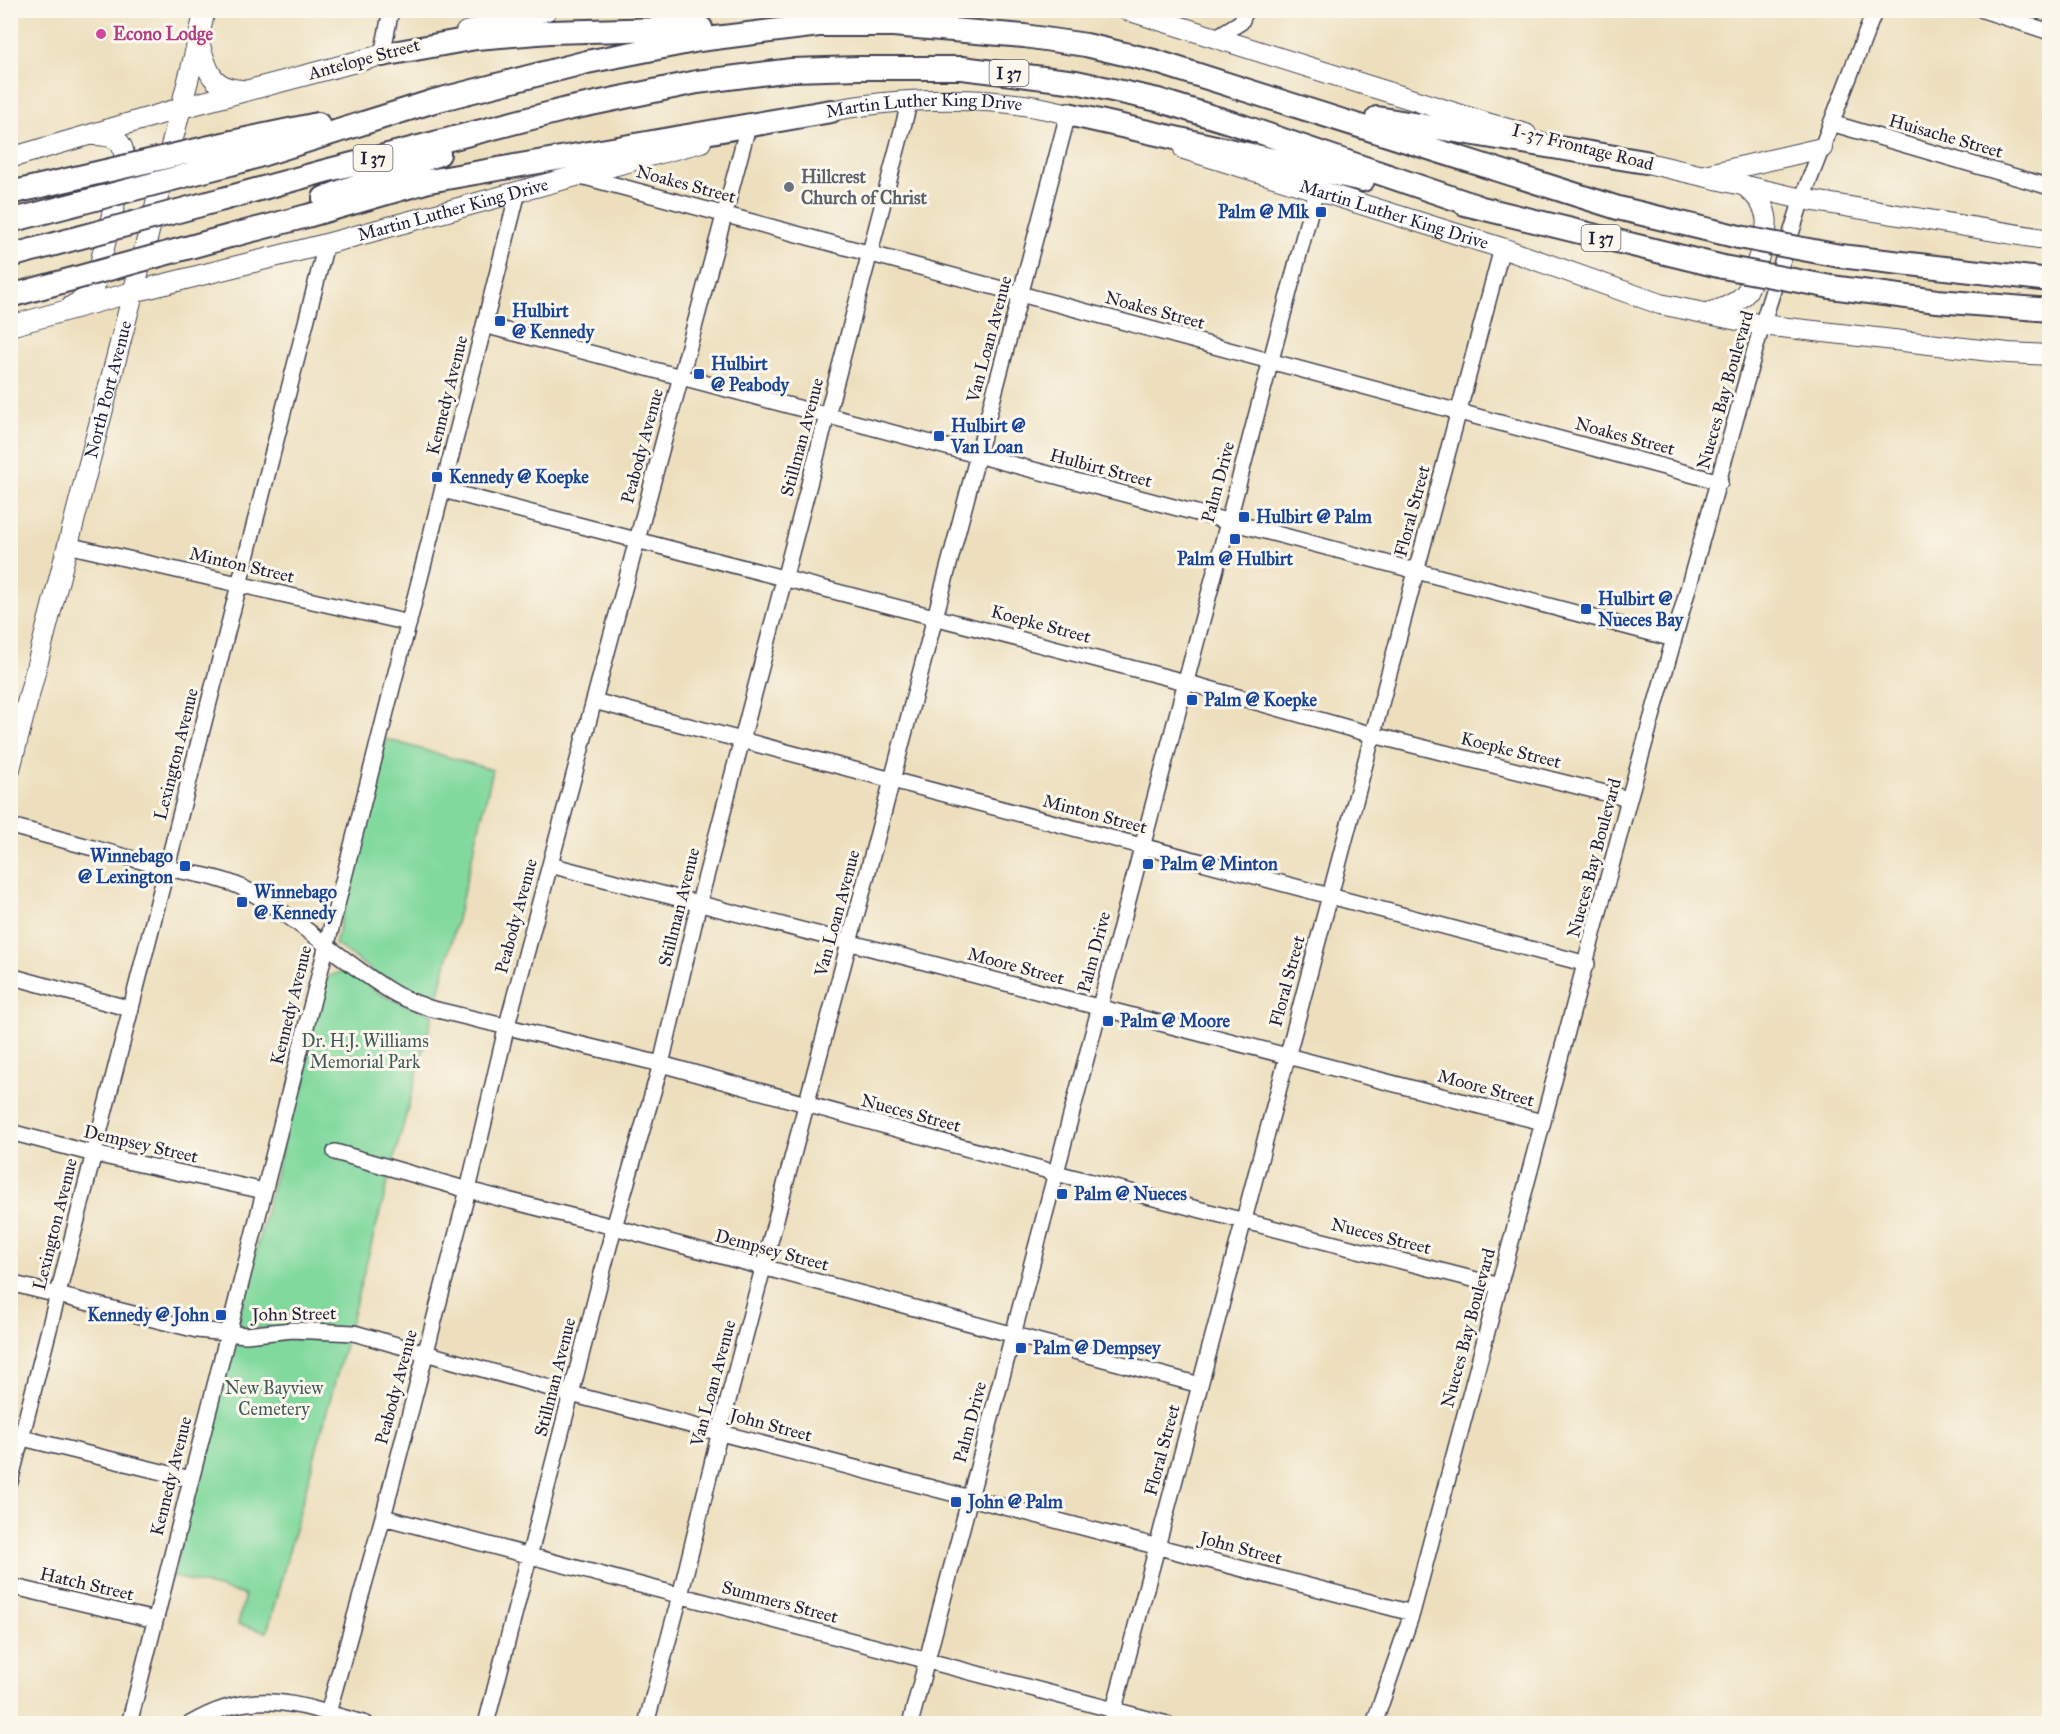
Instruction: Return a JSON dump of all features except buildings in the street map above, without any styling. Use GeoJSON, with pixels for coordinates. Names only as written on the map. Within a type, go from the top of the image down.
{"type":"FeatureCollection","features":[{"type":"Feature","properties":{"kind":"highway"},"geometry":{"type":"LineString","coordinates":[[382,55],[476,38],[550,32],[819,25]]}},
{"type":"Feature","properties":{"kind":"highway","name":"I 37"},"geometry":{"type":"LineString","coordinates":[[10,221],[237,152],[586,62],[645,49],[819,25],[893,25],[1024,36],[1086,45],[1154,61],[1618,208],[1738,237],[1840,256],[2049,280]]}},
{"type":"Feature","properties":{"kind":"highway","name":"I 37"},"geometry":{"type":"LineString","coordinates":[[10,256],[427,144],[567,110],[698,82],[780,72],[859,68],[962,68],[1076,82],[1158,100],[1242,126],[1479,207],[1723,267],[1831,287],[1937,301],[2049,310]]}},
{"type":"Feature","properties":{"kind":"highway"},"geometry":{"type":"LineString","coordinates":[[1206,76],[1379,118],[1645,162]]}},
{"type":"Feature","properties":{"kind":"highway"},"geometry":{"type":"LineString","coordinates":[[10,296],[429,181],[831,111]]}},
{"type":"Feature","properties":{"kind":"highway"},"geometry":{"type":"LineString","coordinates":[[1068,114],[1479,207]]}},
{"type":"Feature","properties":{"kind":"highway"},"geometry":{"type":"LineString","coordinates":[[230,236],[289,211],[525,121]]}},
{"type":"Feature","properties":{"kind":"highway"},"geometry":{"type":"LineString","coordinates":[[10,192],[237,152]]}},
{"type":"Feature","properties":{"kind":"main road","name":"North Port Avenue"},"geometry":{"type":"LineString","coordinates":[[10,769],[205,10]]}},
{"type":"Feature","properties":{"kind":"main road","name":"Antelope Street"},"geometry":{"type":"LineString","coordinates":[[10,158],[181,108],[548,10]]}},
{"type":"Feature","properties":{"kind":"main road","name":"I-37 Frontage Road"},"geometry":{"type":"LineString","coordinates":[[1127,10],[1487,123],[1802,199],[2049,240]]}},
{"type":"Feature","properties":{"kind":"main road"},"geometry":{"type":"LineString","coordinates":[[198,41],[206,66],[221,86],[231,90],[248,91]]}},
{"type":"Feature","properties":{"kind":"main road","name":"Martin Luther King Drive"},"geometry":{"type":"LineString","coordinates":[[10,326],[133,292],[326,244],[747,130],[831,111],[910,100],[971,101],[1018,105],[1068,114],[1502,248],[1660,304],[1762,325]]}},
{"type":"Feature","properties":{"kind":"main road"},"geometry":{"type":"LineString","coordinates":[[59,313],[88,296],[95,285],[124,165],[125,153],[121,144],[113,137],[92,135]]}},
{"type":"Feature","properties":{"kind":"main road"},"geometry":{"type":"LineString","coordinates":[[1701,176],[1822,147]]}},
{"type":"Feature","properties":{"kind":"main road"},"geometry":{"type":"LineString","coordinates":[[1707,313],[1728,306],[1746,293],[1767,232],[1767,217],[1762,203],[1745,186]]}},
{"type":"Feature","properties":{"kind":"main road"},"geometry":{"type":"LineString","coordinates":[[1762,325],[2049,356]]}},
{"type":"Feature","properties":{"kind":"street"},"geometry":{"type":"LineString","coordinates":[[382,55],[391,10]]}},
{"type":"Feature","properties":{"kind":"street","name":"Nueces Bay Boulevard"},"geometry":{"type":"LineString","coordinates":[[1374,1724],[1412,1613],[1629,800],[1720,482],[1762,325],[1802,199],[1875,10]]}},
{"type":"Feature","properties":{"kind":"street"},"geometry":{"type":"LineString","coordinates":[[1983,10],[2049,32]]}},
{"type":"Feature","properties":{"kind":"street"},"geometry":{"type":"LineString","coordinates":[[1215,38],[1243,16],[1248,41],[1260,53]]}},
{"type":"Feature","properties":{"kind":"street","name":"Stillman Avenue"},"geometry":{"type":"LineString","coordinates":[[486,1724],[614,1227],[661,1064],[699,903],[910,100]]}},
{"type":"Feature","properties":{"kind":"street","name":"Van Loan Avenue"},"geometry":{"type":"LineString","coordinates":[[646,1724],[720,1431],[1068,114]]}},
{"type":"Feature","properties":{"kind":"street","name":"Huisache Street"},"geometry":{"type":"LineString","coordinates":[[1831,123],[2049,187]]}},
{"type":"Feature","properties":{"kind":"street","name":"Peabody Avenue"},"geometry":{"type":"LineString","coordinates":[[328,1713],[383,1517],[468,1190],[507,1025],[747,130]]}},
{"type":"Feature","properties":{"kind":"street","name":"Noakes Street"},"geometry":{"type":"LineString","coordinates":[[581,176],[1720,482]]}},
{"type":"Feature","properties":{"kind":"street","name":"Palm Drive"},"geometry":{"type":"LineString","coordinates":[[910,1724],[1316,190]]}},
{"type":"Feature","properties":{"kind":"street","name":"Kennedy Avenue"},"geometry":{"type":"LineString","coordinates":[[129,1724],[518,192]]}},
{"type":"Feature","properties":{"kind":"street","name":"Lexington Avenue"},"geometry":{"type":"LineString","coordinates":[[10,1482],[16,1436],[58,1295],[326,244]]}},
{"type":"Feature","properties":{"kind":"street","name":"Floral Street"},"geometry":{"type":"LineString","coordinates":[[1112,1716],[1502,248]]}},
{"type":"Feature","properties":{"kind":"street","name":"Hulbirt Street"},"geometry":{"type":"LineString","coordinates":[[484,325],[1674,639]]}},
{"type":"Feature","properties":{"kind":"street","name":"Koepke Street"},"geometry":{"type":"LineString","coordinates":[[442,490],[636,542],[785,578],[1185,682],[1372,735],[1629,800]]}},
{"type":"Feature","properties":{"kind":"street","name":"Minton Street"},"geometry":{"type":"LineString","coordinates":[[67,545],[409,623]]}},
{"type":"Feature","properties":{"kind":"street","name":"Minton Street"},"geometry":{"type":"LineString","coordinates":[[594,701],[1587,964]]}},
{"type":"Feature","properties":{"kind":"street","name":"Nueces Street"},"geometry":{"type":"LineString","coordinates":[[10,826],[166,868],[216,877],[242,888],[327,944],[361,972],[394,993],[429,1008],[661,1064],[1056,1173],[1500,1286]]}},
{"type":"Feature","properties":{"kind":"street","name":"Moore Street"},"geometry":{"type":"LineString","coordinates":[[550,865],[1542,1122]]}},
{"type":"Feature","properties":{"kind":"street"},"geometry":{"type":"LineString","coordinates":[[10,976],[130,1009]]}},
{"type":"Feature","properties":{"kind":"street","name":"Dempsey Street"},"geometry":{"type":"LineString","coordinates":[[10,1132],[94,1154],[264,1191]]}},
{"type":"Feature","properties":{"kind":"street","name":"Dempsey Street"},"geometry":{"type":"LineString","coordinates":[[335,1152],[468,1190],[614,1227],[1200,1385]]}},
{"type":"Feature","properties":{"kind":"street","name":"John Street"},"geometry":{"type":"LineString","coordinates":[[10,1283],[196,1330],[246,1335],[292,1330],[354,1333],[571,1394],[1412,1613]]}},
{"type":"Feature","properties":{"kind":"street"},"geometry":{"type":"LineString","coordinates":[[16,1436],[191,1479]]}},
{"type":"Feature","properties":{"kind":"street","name":"Summers Street"},"geometry":{"type":"LineString","coordinates":[[383,1517],[927,1660],[1112,1716],[1167,1724]]}},
{"type":"Feature","properties":{"kind":"street","name":"Hatch Street"},"geometry":{"type":"LineString","coordinates":[[10,1586],[155,1620]]}},
{"type":"Feature","properties":{"kind":"street"},"geometry":{"type":"LineString","coordinates":[[190,1724],[213,1711],[258,1700],[276,1701],[366,1724]]}},
{"type":"Feature","properties":{"kind":"green space"},"geometry":{"type":"Polygon","coordinates":[[[386,739],[493,770],[437,1002],[395,987],[335,944],[386,739]]]}},
{"type":"Feature","properties":{"kind":"green space","name":"Dr. H.J. Williams Memorial Park"},"geometry":{"type":"Polygon","coordinates":[[[340,972],[357,978],[389,998],[433,1014],[349,1328],[243,1328],[238,1322],[323,985],[329,976],[340,972]]]}},
{"type":"Feature","properties":{"kind":"green space","name":"New Bayview Cemetery"},"geometry":{"type":"Polygon","coordinates":[[[304,1338],[346,1341],[267,1632],[238,1624],[245,1595],[172,1576],[233,1343],[304,1338]]]}},
{"type":"Feature","properties":{"kind":"place","name":"Econo Lodge"},"geometry":{"type":"Point","coordinates":[101,34]}},
{"type":"Feature","properties":{"kind":"place","name":"Hillcrest Church of Christ"},"geometry":{"type":"Point","coordinates":[789,187]}},
{"type":"Feature","properties":{"kind":"place","name":"Palm @ Mlk"},"geometry":{"type":"Point","coordinates":[1321,212]}},
{"type":"Feature","properties":{"kind":"place","name":"Hulbirt @ Kennedy"},"geometry":{"type":"Point","coordinates":[500,321]}},
{"type":"Feature","properties":{"kind":"place","name":"Hulbirt @ Peabody"},"geometry":{"type":"Point","coordinates":[699,374]}},
{"type":"Feature","properties":{"kind":"place","name":"Hulbirt @ Van Loan"},"geometry":{"type":"Point","coordinates":[939,436]}},
{"type":"Feature","properties":{"kind":"place","name":"Kennedy @ Koepke"},"geometry":{"type":"Point","coordinates":[437,477]}},
{"type":"Feature","properties":{"kind":"place","name":"Hulbirt @ Palm"},"geometry":{"type":"Point","coordinates":[1244,517]}},
{"type":"Feature","properties":{"kind":"place","name":"Palm @ Hulbirt"},"geometry":{"type":"Point","coordinates":[1235,539]}},
{"type":"Feature","properties":{"kind":"place","name":"Hulbirt @ Nueces Bay"},"geometry":{"type":"Point","coordinates":[1586,609]}},
{"type":"Feature","properties":{"kind":"place","name":"Palm @ Koepke"},"geometry":{"type":"Point","coordinates":[1192,700]}},
{"type":"Feature","properties":{"kind":"place","name":"Palm @ Minton"},"geometry":{"type":"Point","coordinates":[1148,864]}},
{"type":"Feature","properties":{"kind":"place","name":"Winnebago @ Lexington"},"geometry":{"type":"Point","coordinates":[185,866]}},
{"type":"Feature","properties":{"kind":"place","name":"Winnebago @ Kennedy"},"geometry":{"type":"Point","coordinates":[242,902]}},
{"type":"Feature","properties":{"kind":"place","name":"Palm @ Moore"},"geometry":{"type":"Point","coordinates":[1108,1021]}},
{"type":"Feature","properties":{"kind":"place","name":"Palm @ Nueces"},"geometry":{"type":"Point","coordinates":[1062,1194]}},
{"type":"Feature","properties":{"kind":"place","name":"Kennedy @ John"},"geometry":{"type":"Point","coordinates":[221,1315]}},
{"type":"Feature","properties":{"kind":"place","name":"Palm @ Dempsey"},"geometry":{"type":"Point","coordinates":[1021,1348]}},
{"type":"Feature","properties":{"kind":"place","name":"John @ Palm"},"geometry":{"type":"Point","coordinates":[956,1502]}}]}
